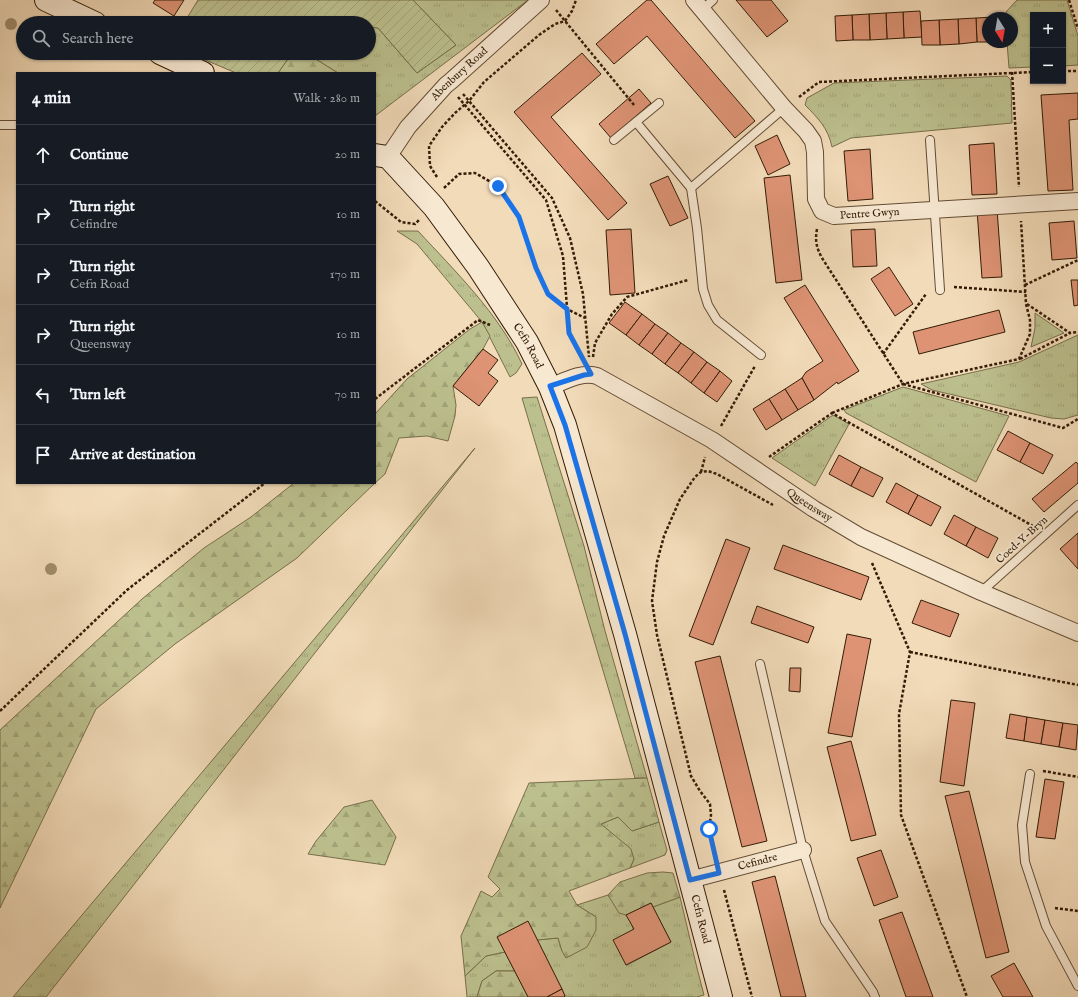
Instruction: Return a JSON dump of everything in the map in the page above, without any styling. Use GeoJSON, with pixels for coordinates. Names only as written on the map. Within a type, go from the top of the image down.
{"type":"FeatureCollection","features":[{"type":"Feature","properties":{"kind":"street"},"geometry":{"type":"LineString","coordinates":[[46,0],[80,16]]}},
{"type":"Feature","properties":{"kind":"street","name":"Abenbury Road"},"geometry":{"type":"LineString","coordinates":[[382,156],[448,83],[546,3]]}},
{"type":"Feature","properties":{"kind":"street"},"geometry":{"type":"LineString","coordinates":[[703,3],[784,108],[806,131],[812,141],[815,152],[816,199],[822,211]]}},
{"type":"Feature","properties":{"kind":"street"},"geometry":{"type":"LineString","coordinates":[[175,60],[201,72]]}},
{"type":"Feature","properties":{"kind":"street","name":"Cefn Road"},"geometry":{"type":"LineString","coordinates":[[382,156],[439,197],[478,267],[527,342],[550,386],[565,425],[625,634],[721,997]]}},
{"type":"Feature","properties":{"kind":"street","name":"Pentre Gwyn"},"geometry":{"type":"LineString","coordinates":[[822,211],[834,216],[1020,203],[1078,201]]}},
{"type":"Feature","properties":{"kind":"street"},"geometry":{"type":"LineString","coordinates":[[550,386],[591,374]]}},
{"type":"Feature","properties":{"kind":"street","name":"Queensway"},"geometry":{"type":"LineString","coordinates":[[591,374],[712,440],[814,509],[861,537],[981,592],[1078,633]]}},
{"type":"Feature","properties":{"kind":"street","name":"Cefindre"},"geometry":{"type":"LineString","coordinates":[[690,880],[803,850]]}},
{"type":"Feature","properties":{"kind":"lane"},"geometry":{"type":"LineString","coordinates":[[614,140],[659,103]]}},
{"type":"Feature","properties":{"kind":"lane"},"geometry":{"type":"LineString","coordinates":[[691,188],[784,108]]}},
{"type":"Feature","properties":{"kind":"lane"},"geometry":{"type":"LineString","coordinates":[[636,122],[691,188],[697,228],[703,289],[708,305],[717,320],[761,355]]}},
{"type":"Feature","properties":{"kind":"lane"},"geometry":{"type":"LineString","coordinates":[[0,125],[16,125]]}},
{"type":"Feature","properties":{"kind":"lane"},"geometry":{"type":"LineString","coordinates":[[930,140],[940,288]]}},
{"type":"Feature","properties":{"kind":"lane","name":"Coed-Y-Bryn"},"geometry":{"type":"LineString","coordinates":[[981,592],[1078,505]]}},
{"type":"Feature","properties":{"kind":"lane"},"geometry":{"type":"LineString","coordinates":[[760,664],[803,850],[825,921],[875,997]]}},
{"type":"Feature","properties":{"kind":"lane"},"geometry":{"type":"LineString","coordinates":[[1030,774],[1022,825],[1022,844],[1025,862],[1046,926],[1078,986]]}},
{"type":"Feature","properties":{"kind":"path"},"geometry":{"type":"LineString","coordinates":[[439,197],[430,166],[430,146],[442,127],[469,101],[484,82],[539,35],[555,24],[565,21],[572,11],[576,0]]}},
{"type":"Feature","properties":{"kind":"path"},"geometry":{"type":"LineString","coordinates":[[1069,0],[1078,29]]}},
{"type":"Feature","properties":{"kind":"path"},"geometry":{"type":"LineString","coordinates":[[546,3],[565,21],[644,116]]}},
{"type":"Feature","properties":{"kind":"path"},"geometry":{"type":"LineString","coordinates":[[1066,71],[1078,71]]}},
{"type":"Feature","properties":{"kind":"path"},"geometry":{"type":"LineString","coordinates":[[1012,72],[1026,304],[1030,320],[1030,334],[1019,359]]}},
{"type":"Feature","properties":{"kind":"path"},"geometry":{"type":"LineString","coordinates":[[784,108],[819,82],[1030,72]]}},
{"type":"Feature","properties":{"kind":"path"},"geometry":{"type":"LineString","coordinates":[[448,83],[469,101],[552,198],[570,238],[583,294],[591,374]]}},
{"type":"Feature","properties":{"kind":"path"},"geometry":{"type":"LineString","coordinates":[[448,83],[546,200],[563,256],[569,333],[591,374]]}},
{"type":"Feature","properties":{"kind":"path"},"geometry":{"type":"LineString","coordinates":[[376,202],[401,222],[415,224],[459,174],[475,173],[498,186],[519,217],[536,268],[548,294],[567,309],[585,318]]}},
{"type":"Feature","properties":{"kind":"path"},"geometry":{"type":"LineString","coordinates":[[822,211],[817,230],[817,249],[903,384],[1063,428],[1078,419]]}},
{"type":"Feature","properties":{"kind":"path"},"geometry":{"type":"LineString","coordinates":[[1025,285],[1078,260]]}},
{"type":"Feature","properties":{"kind":"path"},"geometry":{"type":"LineString","coordinates":[[591,374],[595,343],[612,314],[627,298],[702,276]]}},
{"type":"Feature","properties":{"kind":"path"},"geometry":{"type":"LineString","coordinates":[[883,354],[926,294],[940,288],[1026,292]]}},
{"type":"Feature","properties":{"kind":"path"},"geometry":{"type":"LineString","coordinates":[[1026,304],[1070,333]]}},
{"type":"Feature","properties":{"kind":"path"},"geometry":{"type":"LineString","coordinates":[[376,398],[478,320],[495,328]]}},
{"type":"Feature","properties":{"kind":"path"},"geometry":{"type":"LineString","coordinates":[[753,469],[832,413],[903,384],[1019,359],[1070,333],[1078,332]]}},
{"type":"Feature","properties":{"kind":"path"},"geometry":{"type":"LineString","coordinates":[[712,440],[761,355]]}},
{"type":"Feature","properties":{"kind":"path"},"geometry":{"type":"LineString","coordinates":[[832,413],[1046,533]]}},
{"type":"Feature","properties":{"kind":"path"},"geometry":{"type":"LineString","coordinates":[[752,997],[719,873],[709,829],[711,815],[710,804],[691,776],[657,635],[652,601],[657,562],[664,536],[680,499],[695,477],[701,472],[708,471],[717,474],[779,508]]}},
{"type":"Feature","properties":{"kind":"path"},"geometry":{"type":"LineString","coordinates":[[0,711],[127,590],[264,484]]}},
{"type":"Feature","properties":{"kind":"path"},"geometry":{"type":"LineString","coordinates":[[861,537],[910,652],[899,714],[901,815],[967,997]]}},
{"type":"Feature","properties":{"kind":"path"},"geometry":{"type":"LineString","coordinates":[[910,652],[1078,685]]}},
{"type":"Feature","properties":{"kind":"path"},"geometry":{"type":"LineString","coordinates":[[1030,774],[1031,770],[1078,777]]}},
{"type":"Feature","properties":{"kind":"path"},"geometry":{"type":"LineString","coordinates":[[1040,905],[1078,911]]}},
{"type":"Feature","properties":{"kind":"green space"},"geometry":{"type":"Polygon","coordinates":[[[198,0],[413,0],[456,45],[417,73],[378,28],[376,28],[376,16],[188,16],[198,0]]]}},
{"type":"Feature","properties":{"kind":"green space"},"geometry":{"type":"Polygon","coordinates":[[[413,0],[528,0],[376,115],[376,72],[336,72],[317,60],[376,60],[376,28],[378,28],[417,73],[456,45],[413,0]]]}},
{"type":"Feature","properties":{"kind":"green space"},"geometry":{"type":"Polygon","coordinates":[[[1017,0],[1067,0],[1078,36],[1078,65],[1066,66],[1066,12],[1030,12],[1030,67],[1009,68],[1007,48],[1018,48],[1018,12],[1006,12],[1017,0]]]}},
{"type":"Feature","properties":{"kind":"green space"},"geometry":{"type":"Polygon","coordinates":[[[205,60],[287,60],[279,72],[234,72],[205,60]]]}},
{"type":"Feature","properties":{"kind":"green space"},"geometry":{"type":"Polygon","coordinates":[[[287,60],[317,60],[336,72],[279,72],[287,60]]]}},
{"type":"Feature","properties":{"kind":"green space"},"geometry":{"type":"Polygon","coordinates":[[[1007,76],[1011,80],[1012,123],[851,138],[832,147],[825,129],[805,105],[807,98],[834,83],[1007,76]]]}},
{"type":"Feature","properties":{"kind":"green space"},"geometry":{"type":"Polygon","coordinates":[[[397,231],[418,231],[461,277],[489,310],[522,364],[516,373],[510,377],[482,322],[417,244],[397,231]]]}},
{"type":"Feature","properties":{"kind":"green space"},"geometry":{"type":"Polygon","coordinates":[[[1035,313],[1064,333],[1031,347],[1035,328],[1035,313]]]}},
{"type":"Feature","properties":{"kind":"green space"},"geometry":{"type":"Polygon","coordinates":[[[482,322],[490,336],[483,349],[453,386],[456,405],[455,416],[448,441],[427,436],[399,438],[385,474],[376,482],[376,413],[407,379],[470,329],[482,322]]]}},
{"type":"Feature","properties":{"kind":"green space"},"geometry":{"type":"Polygon","coordinates":[[[1078,335],[1078,415],[1064,419],[1051,418],[932,390],[921,384],[1019,362],[1078,335]]]}},
{"type":"Feature","properties":{"kind":"green space"},"geometry":{"type":"Polygon","coordinates":[[[903,387],[1009,416],[976,482],[846,413],[844,410],[903,387]]]}},
{"type":"Feature","properties":{"kind":"green space"},"geometry":{"type":"Polygon","coordinates":[[[537,397],[584,546],[605,631],[647,778],[635,778],[522,398],[537,397]]]}},
{"type":"Feature","properties":{"kind":"green space"},"geometry":{"type":"Polygon","coordinates":[[[833,415],[849,424],[815,486],[772,458],[833,415]]]}},
{"type":"Feature","properties":{"kind":"green space"},"geometry":{"type":"Polygon","coordinates":[[[475,448],[46,997],[13,997],[475,448]]]}},
{"type":"Feature","properties":{"kind":"green space"},"geometry":{"type":"Polygon","coordinates":[[[293,484],[374,484],[297,558],[175,644],[96,709],[0,908],[0,730],[142,599],[204,548],[251,517],[293,484]]]}},
{"type":"Feature","properties":{"kind":"green space"},"geometry":{"type":"Polygon","coordinates":[[[647,778],[659,822],[632,831],[618,817],[601,824],[631,849],[634,859],[630,868],[569,891],[577,905],[596,917],[596,930],[587,947],[566,958],[558,938],[537,940],[505,952],[486,956],[465,976],[461,936],[481,891],[492,897],[500,889],[488,877],[529,783],[647,778]]]}},
{"type":"Feature","properties":{"kind":"green space"},"geometry":{"type":"Polygon","coordinates":[[[372,800],[396,837],[385,865],[308,854],[316,841],[344,807],[372,800]]]}},
{"type":"Feature","properties":{"kind":"green space"},"geometry":{"type":"Polygon","coordinates":[[[618,817],[632,831],[659,822],[667,850],[665,855],[630,868],[634,859],[601,824],[618,817]]]}},
{"type":"Feature","properties":{"kind":"green space"},"geometry":{"type":"Polygon","coordinates":[[[647,873],[673,873],[680,897],[653,907],[651,903],[626,915],[619,913],[608,895],[620,882],[647,873]]]}},
{"type":"Feature","properties":{"kind":"green space"},"geometry":{"type":"Polygon","coordinates":[[[608,895],[627,917],[632,926],[633,935],[627,965],[671,942],[653,907],[680,897],[704,995],[697,997],[564,997],[565,996],[537,940],[558,938],[562,951],[596,917],[577,905],[608,895]]]}},
{"type":"Feature","properties":{"kind":"green space"},"geometry":{"type":"Polygon","coordinates":[[[505,952],[515,971],[496,971],[482,981],[477,997],[467,997],[465,976],[486,956],[505,952]]]}},
{"type":"Feature","properties":{"kind":"green space"},"geometry":{"type":"Polygon","coordinates":[[[496,971],[515,971],[528,997],[477,997],[482,981],[496,971]]]}},
{"type":"Feature","properties":{"kind":"building"},"geometry":{"type":"Polygon","coordinates":[[[155,0],[184,0],[174,16],[153,3],[155,0]]]}},
{"type":"Feature","properties":{"kind":"building"},"geometry":{"type":"Polygon","coordinates":[[[647,0],[651,0],[755,121],[735,138],[647,36],[614,64],[596,44],[647,0]]]}},
{"type":"Feature","properties":{"kind":"building"},"geometry":{"type":"Polygon","coordinates":[[[736,0],[771,0],[788,21],[767,37],[736,0]]]}},
{"type":"Feature","properties":{"kind":"building"},"geometry":{"type":"Polygon","coordinates":[[[920,11],[922,37],[904,38],[903,12],[920,11]]]}},
{"type":"Feature","properties":{"kind":"building"},"geometry":{"type":"Polygon","coordinates":[[[903,12],[904,38],[887,39],[886,13],[903,12]]]}},
{"type":"Feature","properties":{"kind":"building"},"geometry":{"type":"Polygon","coordinates":[[[886,13],[887,39],[870,40],[869,14],[886,13]]]}},
{"type":"Feature","properties":{"kind":"building"},"geometry":{"type":"Polygon","coordinates":[[[869,14],[870,40],[853,40],[852,15],[869,14]]]}},
{"type":"Feature","properties":{"kind":"building"},"geometry":{"type":"Polygon","coordinates":[[[852,15],[853,40],[836,41],[835,16],[852,15]]]}},
{"type":"Feature","properties":{"kind":"building"},"geometry":{"type":"Polygon","coordinates":[[[976,18],[982,18],[982,42],[977,42],[976,18]]]}},
{"type":"Feature","properties":{"kind":"building"},"geometry":{"type":"Polygon","coordinates":[[[976,18],[977,42],[959,44],[958,19],[976,18]]]}},
{"type":"Feature","properties":{"kind":"building"},"geometry":{"type":"Polygon","coordinates":[[[958,19],[959,44],[940,45],[939,20],[958,19]]]}},
{"type":"Feature","properties":{"kind":"building"},"geometry":{"type":"Polygon","coordinates":[[[939,20],[940,45],[922,45],[921,21],[939,20]]]}},
{"type":"Feature","properties":{"kind":"building"},"geometry":{"type":"Polygon","coordinates":[[[582,53],[601,74],[551,117],[627,203],[608,220],[514,112],[582,53]]]}},
{"type":"Feature","properties":{"kind":"building"},"geometry":{"type":"Polygon","coordinates":[[[639,89],[651,103],[611,138],[599,124],[639,89]]]}},
{"type":"Feature","properties":{"kind":"building"},"geometry":{"type":"Polygon","coordinates":[[[1078,93],[1078,119],[1069,120],[1073,190],[1048,191],[1041,95],[1078,93]]]}},
{"type":"Feature","properties":{"kind":"building"},"geometry":{"type":"Polygon","coordinates":[[[777,135],[790,164],[768,175],[755,146],[777,135]]]}},
{"type":"Feature","properties":{"kind":"building"},"geometry":{"type":"Polygon","coordinates":[[[994,143],[997,194],[972,195],[969,145],[994,143]]]}},
{"type":"Feature","properties":{"kind":"building"},"geometry":{"type":"Polygon","coordinates":[[[870,149],[873,199],[848,201],[844,151],[870,149]]]}},
{"type":"Feature","properties":{"kind":"building"},"geometry":{"type":"Polygon","coordinates":[[[790,175],[802,280],[776,283],[764,178],[790,175]]]}},
{"type":"Feature","properties":{"kind":"building"},"geometry":{"type":"Polygon","coordinates":[[[668,176],[688,218],[670,226],[650,184],[668,176]]]}},
{"type":"Feature","properties":{"kind":"building"},"geometry":{"type":"Polygon","coordinates":[[[997,209],[1002,277],[982,278],[977,210],[997,209]]]}},
{"type":"Feature","properties":{"kind":"building"},"geometry":{"type":"Polygon","coordinates":[[[1074,221],[1077,258],[1052,260],[1049,223],[1074,221]]]}},
{"type":"Feature","properties":{"kind":"building"},"geometry":{"type":"Polygon","coordinates":[[[631,229],[635,293],[610,295],[606,230],[631,229]]]}},
{"type":"Feature","properties":{"kind":"building"},"geometry":{"type":"Polygon","coordinates":[[[875,229],[877,266],[853,267],[851,230],[875,229]]]}},
{"type":"Feature","properties":{"kind":"building"},"geometry":{"type":"Polygon","coordinates":[[[889,267],[913,304],[895,316],[871,279],[889,267]]]}},
{"type":"Feature","properties":{"kind":"building"},"geometry":{"type":"Polygon","coordinates":[[[1071,280],[1078,280],[1078,305],[1074,306],[1071,280]]]}},
{"type":"Feature","properties":{"kind":"building"},"geometry":{"type":"Polygon","coordinates":[[[805,285],[859,371],[838,384],[837,382],[814,400],[802,378],[806,372],[823,361],[784,298],[805,285]]]}},
{"type":"Feature","properties":{"kind":"building"},"geometry":{"type":"Polygon","coordinates":[[[625,302],[642,314],[626,335],[609,323],[625,302]]]}},
{"type":"Feature","properties":{"kind":"building"},"geometry":{"type":"Polygon","coordinates":[[[999,310],[1005,332],[919,354],[913,332],[999,310]]]}},
{"type":"Feature","properties":{"kind":"building"},"geometry":{"type":"Polygon","coordinates":[[[642,314],[655,324],[639,345],[626,335],[642,314]]]}},
{"type":"Feature","properties":{"kind":"building"},"geometry":{"type":"Polygon","coordinates":[[[655,324],[668,333],[652,354],[639,345],[655,324]]]}},
{"type":"Feature","properties":{"kind":"building"},"geometry":{"type":"Polygon","coordinates":[[[668,333],[681,343],[665,364],[652,354],[668,333]]]}},
{"type":"Feature","properties":{"kind":"building"},"geometry":{"type":"Polygon","coordinates":[[[681,343],[694,352],[678,373],[665,364],[681,343]]]}},
{"type":"Feature","properties":{"kind":"building"},"geometry":{"type":"Polygon","coordinates":[[[483,349],[498,360],[488,373],[498,381],[479,406],[453,386],[483,349]]]}},
{"type":"Feature","properties":{"kind":"building"},"geometry":{"type":"Polygon","coordinates":[[[694,352],[707,362],[691,383],[678,373],[694,352]]]}},
{"type":"Feature","properties":{"kind":"building"},"geometry":{"type":"Polygon","coordinates":[[[707,362],[720,371],[704,393],[691,383],[707,362]]]}},
{"type":"Feature","properties":{"kind":"building"},"geometry":{"type":"Polygon","coordinates":[[[720,371],[732,381],[717,402],[704,393],[720,371]]]}},
{"type":"Feature","properties":{"kind":"building"},"geometry":{"type":"Polygon","coordinates":[[[802,378],[814,400],[798,410],[785,389],[802,378]]]}},
{"type":"Feature","properties":{"kind":"building"},"geometry":{"type":"Polygon","coordinates":[[[785,389],[798,410],[782,420],[769,399],[785,389]]]}},
{"type":"Feature","properties":{"kind":"building"},"geometry":{"type":"Polygon","coordinates":[[[769,399],[782,420],[766,430],[753,409],[769,399]]]}},
{"type":"Feature","properties":{"kind":"building"},"geometry":{"type":"Polygon","coordinates":[[[1008,431],[1030,443],[1020,462],[997,450],[1008,431]]]}},
{"type":"Feature","properties":{"kind":"building"},"geometry":{"type":"Polygon","coordinates":[[[1030,443],[1053,455],[1043,474],[1020,462],[1030,443]]]}},
{"type":"Feature","properties":{"kind":"building"},"geometry":{"type":"Polygon","coordinates":[[[839,455],[861,467],[851,486],[829,474],[839,455]]]}},
{"type":"Feature","properties":{"kind":"building"},"geometry":{"type":"Polygon","coordinates":[[[1076,462],[1078,464],[1078,483],[1044,512],[1032,499],[1076,462]]]}},
{"type":"Feature","properties":{"kind":"building"},"geometry":{"type":"Polygon","coordinates":[[[861,467],[883,478],[873,497],[851,486],[861,467]]]}},
{"type":"Feature","properties":{"kind":"building"},"geometry":{"type":"Polygon","coordinates":[[[896,483],[918,495],[908,514],[886,502],[896,483]]]}},
{"type":"Feature","properties":{"kind":"building"},"geometry":{"type":"Polygon","coordinates":[[[918,495],[941,507],[931,526],[908,514],[918,495]]]}},
{"type":"Feature","properties":{"kind":"building"},"geometry":{"type":"Polygon","coordinates":[[[954,515],[976,527],[966,546],[944,534],[954,515]]]}},
{"type":"Feature","properties":{"kind":"building"},"geometry":{"type":"Polygon","coordinates":[[[976,527],[998,538],[988,558],[966,546],[976,527]]]}},
{"type":"Feature","properties":{"kind":"building"},"geometry":{"type":"Polygon","coordinates":[[[1078,533],[1078,569],[1060,549],[1078,533]]]}},
{"type":"Feature","properties":{"kind":"building"},"geometry":{"type":"Polygon","coordinates":[[[726,539],[750,548],[713,645],[689,636],[726,539]]]}},
{"type":"Feature","properties":{"kind":"building"},"geometry":{"type":"Polygon","coordinates":[[[783,545],[869,577],[861,600],[774,569],[783,545]]]}},
{"type":"Feature","properties":{"kind":"building"},"geometry":{"type":"Polygon","coordinates":[[[921,600],[959,614],[950,637],[912,623],[921,600]]]}},
{"type":"Feature","properties":{"kind":"building"},"geometry":{"type":"Polygon","coordinates":[[[757,606],[814,627],[808,643],[751,623],[757,606]]]}},
{"type":"Feature","properties":{"kind":"building"},"geometry":{"type":"Polygon","coordinates":[[[847,634],[871,639],[852,737],[828,733],[847,634]]]}},
{"type":"Feature","properties":{"kind":"building"},"geometry":{"type":"Polygon","coordinates":[[[720,656],[767,841],[742,847],[695,662],[720,656]]]}},
{"type":"Feature","properties":{"kind":"building"},"geometry":{"type":"Polygon","coordinates":[[[790,668],[801,668],[800,692],[789,691],[790,668]]]}},
{"type":"Feature","properties":{"kind":"building"},"geometry":{"type":"Polygon","coordinates":[[[951,700],[975,703],[964,786],[940,782],[951,700]]]}},
{"type":"Feature","properties":{"kind":"building"},"geometry":{"type":"Polygon","coordinates":[[[1010,714],[1027,717],[1024,741],[1006,738],[1010,714]]]}},
{"type":"Feature","properties":{"kind":"building"},"geometry":{"type":"Polygon","coordinates":[[[1027,717],[1045,720],[1041,744],[1024,741],[1027,717]]]}},
{"type":"Feature","properties":{"kind":"building"},"geometry":{"type":"Polygon","coordinates":[[[1045,720],[1063,723],[1059,747],[1041,744],[1045,720]]]}},
{"type":"Feature","properties":{"kind":"building"},"geometry":{"type":"Polygon","coordinates":[[[1063,723],[1078,725],[1076,750],[1059,747],[1063,723]]]}},
{"type":"Feature","properties":{"kind":"building"},"geometry":{"type":"Polygon","coordinates":[[[851,741],[876,835],[851,841],[827,747],[851,741]]]}},
{"type":"Feature","properties":{"kind":"building"},"geometry":{"type":"Polygon","coordinates":[[[1045,779],[1064,782],[1055,839],[1036,837],[1045,779]]]}},
{"type":"Feature","properties":{"kind":"building"},"geometry":{"type":"Polygon","coordinates":[[[969,791],[1009,952],[986,958],[945,796],[969,791]]]}},
{"type":"Feature","properties":{"kind":"building"},"geometry":{"type":"Polygon","coordinates":[[[881,850],[898,897],[874,906],[857,858],[881,850]]]}},
{"type":"Feature","properties":{"kind":"building"},"geometry":{"type":"Polygon","coordinates":[[[775,876],[806,997],[781,997],[752,882],[775,876]]]}},
{"type":"Feature","properties":{"kind":"building"},"geometry":{"type":"Polygon","coordinates":[[[651,903],[671,942],[626,965],[613,940],[634,929],[626,915],[651,903]]]}},
{"type":"Feature","properties":{"kind":"building"},"geometry":{"type":"Polygon","coordinates":[[[902,912],[933,997],[906,997],[879,920],[902,912]]]}},
{"type":"Feature","properties":{"kind":"building"},"geometry":{"type":"Polygon","coordinates":[[[528,921],[562,989],[547,997],[528,997],[497,937],[528,921]]]}},
{"type":"Feature","properties":{"kind":"building"},"geometry":{"type":"Polygon","coordinates":[[[1014,963],[1033,997],[1003,997],[991,976],[1014,963]]]}},
{"type":"Feature","properties":{"kind":"building"},"geometry":{"type":"Polygon","coordinates":[[[562,989],[565,996],[564,997],[547,997],[562,989]]]}},
{"type":"Feature","properties":{"kind":"route"},"geometry":{"type":"LineString","coordinates":[[498,186],[519,217],[536,268],[548,294],[567,309],[569,333],[591,374],[550,386],[565,425],[625,634],[690,880],[719,873],[709,829]]}}]}
